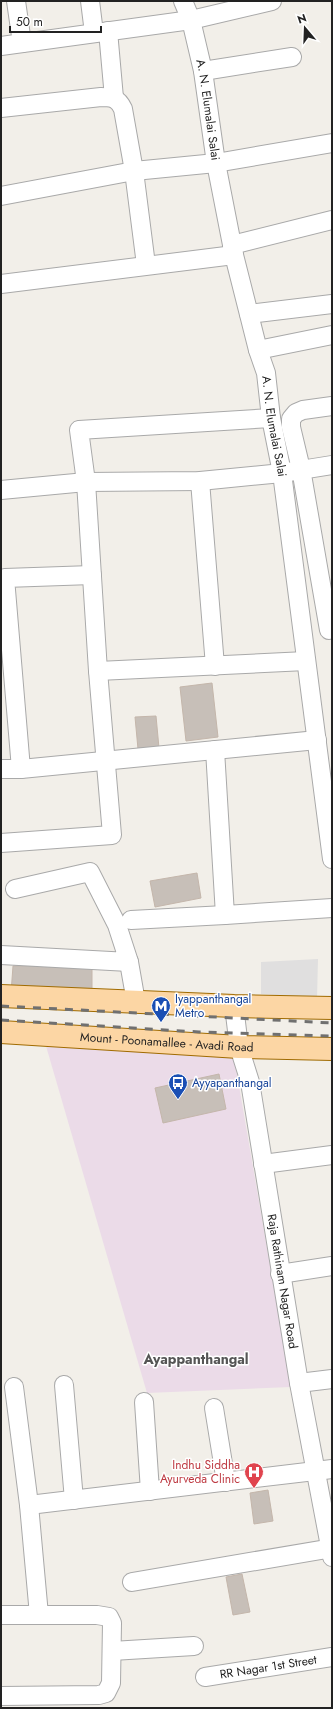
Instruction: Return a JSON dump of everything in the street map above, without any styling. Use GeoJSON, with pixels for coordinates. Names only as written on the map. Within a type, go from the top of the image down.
{"type":"FeatureCollection","features":[{"type":"Feature","properties":{"kind":"main road"},"geometry":{"type":"LineString","coordinates":[[1,996],[234,1006],[332,1008]]}},
{"type":"Feature","properties":{"kind":"main road","name":"Mount - Poonamallee - Avadi Road"},"geometry":{"type":"LineString","coordinates":[[1,1032],[240,1047],[332,1049]]}},
{"type":"Feature","properties":{"kind":"street"},"geometry":{"type":"LineString","coordinates":[[16,1],[22,43]]}},
{"type":"Feature","properties":{"kind":"street"},"geometry":{"type":"LineString","coordinates":[[90,1],[101,32],[114,98]]}},
{"type":"Feature","properties":{"kind":"street","name":"A. N. Elumalai Salai"},"geometry":{"type":"LineString","coordinates":[[183,1],[191,20],[203,71],[216,163],[233,250],[258,350],[266,373],[282,473],[306,661],[322,734],[332,859]]}},
{"type":"Feature","properties":{"kind":"street"},"geometry":{"type":"LineString","coordinates":[[1,46],[191,20],[272,1]]}},
{"type":"Feature","properties":{"kind":"street"},"geometry":{"type":"LineString","coordinates":[[203,71],[292,57]]}},
{"type":"Feature","properties":{"kind":"street"},"geometry":{"type":"LineString","coordinates":[[1,108],[101,97],[112,97],[120,101],[123,109],[134,171],[146,265]]}},
{"type":"Feature","properties":{"kind":"street"},"geometry":{"type":"LineString","coordinates":[[1,196],[134,171],[216,163],[332,143]]}},
{"type":"Feature","properties":{"kind":"street"},"geometry":{"type":"LineString","coordinates":[[1,284],[146,265],[233,250],[332,220]]}},
{"type":"Feature","properties":{"kind":"street"},"geometry":{"type":"LineString","coordinates":[[249,314],[332,304]]}},
{"type":"Feature","properties":{"kind":"street"},"geometry":{"type":"LineString","coordinates":[[258,350],[332,335]]}},
{"type":"Feature","properties":{"kind":"street"},"geometry":{"type":"LineString","coordinates":[[302,631],[331,630],[301,470],[291,427],[292,419],[296,413],[303,410],[332,406]]}},
{"type":"Feature","properties":{"kind":"street"},"geometry":{"type":"LineString","coordinates":[[1,843],[112,835],[98,671],[86,482],[79,430],[272,418]]}},
{"type":"Feature","properties":{"kind":"street"},"geometry":{"type":"LineString","coordinates":[[1,490],[86,482],[200,481],[282,473],[332,465]]}},
{"type":"Feature","properties":{"kind":"street"},"geometry":{"type":"LineString","coordinates":[[200,481],[215,666]]}},
{"type":"Feature","properties":{"kind":"street"},"geometry":{"type":"LineString","coordinates":[[21,769],[7,680],[3,579],[92,575]]}},
{"type":"Feature","properties":{"kind":"street"},"geometry":{"type":"LineString","coordinates":[[98,671],[306,661]]}},
{"type":"Feature","properties":{"kind":"street"},"geometry":{"type":"LineString","coordinates":[[1,769],[21,769],[215,750],[322,734]]}},
{"type":"Feature","properties":{"kind":"street"},"geometry":{"type":"LineString","coordinates":[[215,750],[225,916]]}},
{"type":"Feature","properties":{"kind":"street"},"geometry":{"type":"LineString","coordinates":[[15,889],[90,872],[117,925],[129,962],[136,1002]]}},
{"type":"Feature","properties":{"kind":"street"},"geometry":{"type":"LineString","coordinates":[[131,920],[225,916],[332,908]]}},
{"type":"Feature","properties":{"kind":"street"},"geometry":{"type":"LineString","coordinates":[[1,955],[129,962]]}},
{"type":"Feature","properties":{"kind":"street","name":"Raja Rathinam Nagar Road"},"geometry":{"type":"LineString","coordinates":[[234,1006],[240,1047],[250,1082],[280,1274],[299,1383],[323,1470],[332,1551]]}},
{"type":"Feature","properties":{"kind":"street"},"geometry":{"type":"LineString","coordinates":[[263,1164],[332,1155]]}},
{"type":"Feature","properties":{"kind":"street"},"geometry":{"type":"LineString","coordinates":[[280,1274],[332,1266]]}},
{"type":"Feature","properties":{"kind":"street"},"geometry":{"type":"LineString","coordinates":[[299,1383],[332,1379]]}},
{"type":"Feature","properties":{"kind":"street"},"geometry":{"type":"LineString","coordinates":[[64,1385],[74,1500]]}},
{"type":"Feature","properties":{"kind":"street"},"geometry":{"type":"LineString","coordinates":[[14,1387],[29,1505],[39,1615]]}},
{"type":"Feature","properties":{"kind":"street"},"geometry":{"type":"LineString","coordinates":[[144,1402],[150,1491]]}},
{"type":"Feature","properties":{"kind":"street"},"geometry":{"type":"LineString","coordinates":[[214,1408],[226,1482]]}},
{"type":"Feature","properties":{"kind":"street"},"geometry":{"type":"LineString","coordinates":[[29,1505],[323,1470]]}},
{"type":"Feature","properties":{"kind":"street"},"geometry":{"type":"LineString","coordinates":[[132,1582],[332,1551]]}},
{"type":"Feature","properties":{"kind":"street"},"geometry":{"type":"LineString","coordinates":[[1,1615],[97,1615],[109,1617],[112,1624],[111,1683],[106,1693],[99,1695],[24,1702],[1,1696]]}},
{"type":"Feature","properties":{"kind":"street"},"geometry":{"type":"LineString","coordinates":[[112,1651],[194,1646]]}},
{"type":"Feature","properties":{"kind":"street","name":"RR Nagar 1st Street"},"geometry":{"type":"LineString","coordinates":[[205,1677],[332,1657]]}},
{"type":"Feature","properties":{"kind":"shaded area"},"geometry":{"type":"Polygon","coordinates":[[[318,959],[317,998],[261,994],[261,962],[318,959]]]}},
{"type":"Feature","properties":{"kind":"shaded area"},"geometry":{"type":"Polygon","coordinates":[[[46,1046],[234,1057],[291,1387],[147,1393],[46,1046]]]}},
{"type":"Feature","properties":{"kind":"building"},"geometry":{"type":"Polygon","coordinates":[[[212,683],[218,737],[186,741],[180,687],[212,683]]]}},
{"type":"Feature","properties":{"kind":"building"},"geometry":{"type":"Polygon","coordinates":[[[156,716],[159,748],[138,749],[135,717],[156,716]]]}},
{"type":"Feature","properties":{"kind":"building"},"geometry":{"type":"Polygon","coordinates":[[[197,873],[201,898],[155,907],[150,881],[197,873]]]}},
{"type":"Feature","properties":{"kind":"building"},"geometry":{"type":"Polygon","coordinates":[[[92,964],[92,992],[11,993],[13,966],[92,964]]]}},
{"type":"Feature","properties":{"kind":"building"},"geometry":{"type":"Polygon","coordinates":[[[219,1074],[226,1109],[163,1123],[155,1088],[219,1074]]]}},
{"type":"Feature","properties":{"kind":"building"},"geometry":{"type":"Polygon","coordinates":[[[268,1490],[273,1521],[254,1524],[250,1493],[268,1490]]]}},
{"type":"Feature","properties":{"kind":"building"},"geometry":{"type":"Polygon","coordinates":[[[242,1574],[250,1612],[233,1615],[226,1577],[242,1574]]]}},
{"type":"Feature","properties":{"kind":"railway"},"geometry":{"type":"LineString","coordinates":[[1,1006],[332,1023]]}},
{"type":"Feature","properties":{"kind":"railway"},"geometry":{"type":"LineString","coordinates":[[1,1020],[199,1032],[332,1036]]}},
{"type":"Feature","properties":{"kind":"place","name":"Iyappanthangal Metro"},"geometry":{"type":"Point","coordinates":[161,1023]}},
{"type":"Feature","properties":{"kind":"place","name":"Ayyapanthangal"},"geometry":{"type":"Point","coordinates":[178,1100]}},
{"type":"Feature","properties":{"kind":"place","name":"Indhu Siddha Ayurveda Clinic"},"geometry":{"type":"Point","coordinates":[254,1489]}},
{"type":"Feature","properties":{"kind":"district","name":"Ayappanthangal"},"geometry":{"type":"Point","coordinates":[196,1359]}}]}
